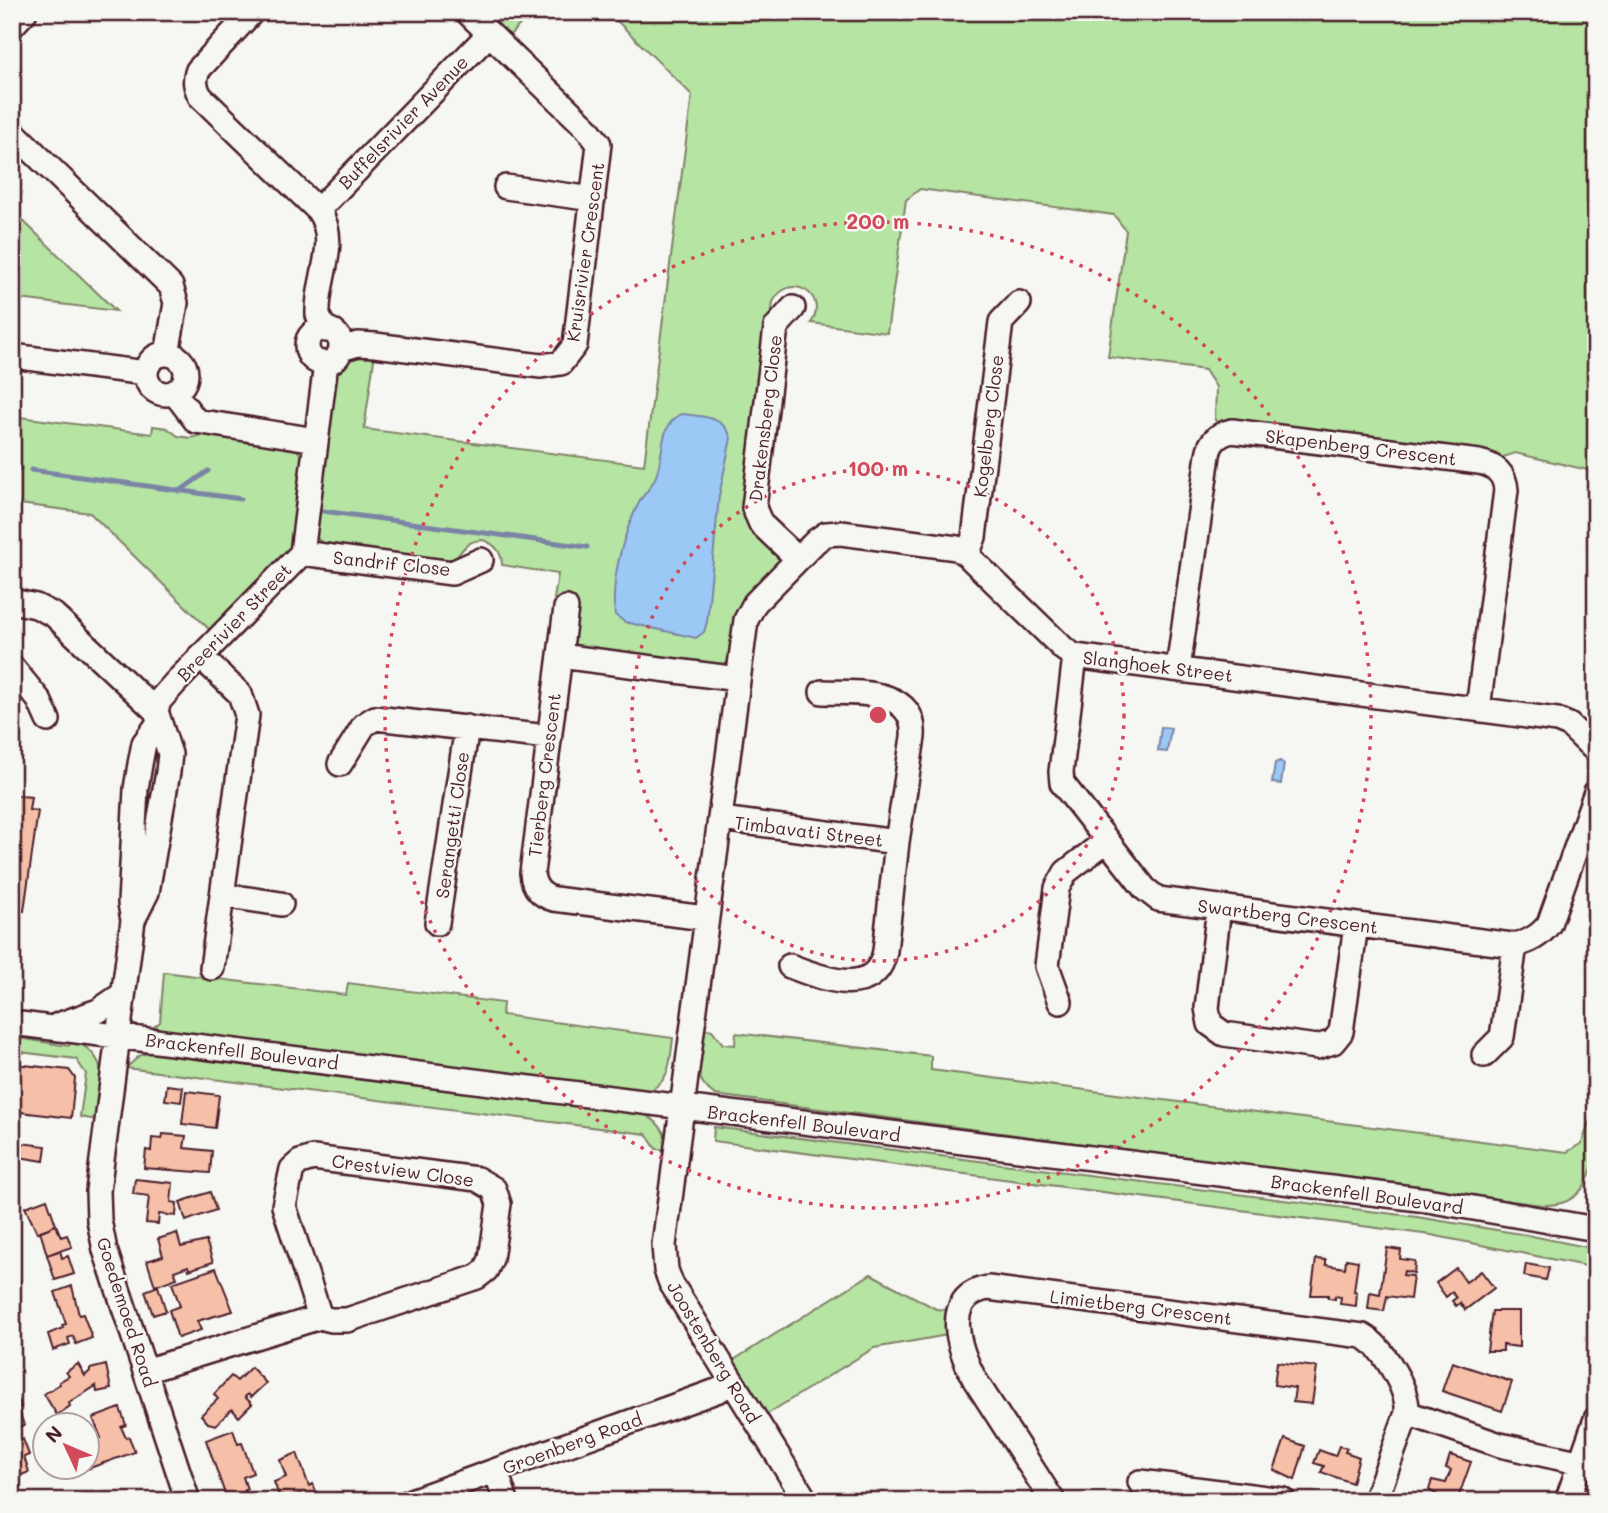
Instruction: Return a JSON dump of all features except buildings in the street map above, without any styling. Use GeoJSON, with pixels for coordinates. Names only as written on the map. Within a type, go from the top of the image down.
{"type":"FeatureCollection","features":[{"type":"Feature","properties":{"kind":"street"},"geometry":{"type":"LineString","coordinates":[[12,26],[25,12]]}},
{"type":"Feature","properties":{"kind":"street"},"geometry":{"type":"LineString","coordinates":[[252,12],[198,70],[196,88],[200,96],[318,210],[325,220],[328,233],[318,317],[326,330]]}},
{"type":"Feature","properties":{"kind":"street","name":"Kruisrivier Crescent"},"geometry":{"type":"LineString","coordinates":[[333,356],[358,344],[367,344],[541,366],[561,363],[575,345],[599,144],[596,137],[467,12]]}},
{"type":"Feature","properties":{"kind":"street","name":"Buffelsrivier Avenue"},"geometry":{"type":"LineString","coordinates":[[318,210],[489,34]]}},
{"type":"Feature","properties":{"kind":"street"},"geometry":{"type":"LineString","coordinates":[[12,131],[170,286],[176,303],[167,354]]}},
{"type":"Feature","properties":{"kind":"street"},"geometry":{"type":"LineString","coordinates":[[506,187],[593,199]]}},
{"type":"Feature","properties":{"kind":"street","name":"Kogelberg Close"},"geometry":{"type":"LineString","coordinates":[[967,555],[974,537],[1001,322],[1019,303]]}},
{"type":"Feature","properties":{"kind":"street","name":"Drakensberg Close"},"geometry":{"type":"LineString","coordinates":[[793,308],[776,327],[754,508],[761,524],[798,559]]}},
{"type":"Feature","properties":{"kind":"street"},"geometry":{"type":"LineString","coordinates":[[326,330],[335,334],[341,344],[333,356],[315,361],[308,352],[308,341],[314,332],[326,330]]}},
{"type":"Feature","properties":{"kind":"street"},"geometry":{"type":"LineString","coordinates":[[167,354],[181,359],[186,371],[184,384],[174,392],[161,393],[147,380],[146,373],[156,356],[167,354]]}},
{"type":"Feature","properties":{"kind":"street"},"geometry":{"type":"LineString","coordinates":[[12,356],[146,373]]}},
{"type":"Feature","properties":{"kind":"street","name":"Breerivier Street"},"geometry":{"type":"LineString","coordinates":[[133,920],[130,903],[136,789],[144,743],[157,717],[162,697],[302,553],[316,440],[333,356]]}},
{"type":"Feature","properties":{"kind":"street"},"geometry":{"type":"LineString","coordinates":[[174,392],[196,421],[316,440]]}},
{"type":"Feature","properties":{"kind":"street","name":"Skapenberg Crescent"},"geometry":{"type":"LineString","coordinates":[[1178,669],[1209,449],[1220,435],[1232,431],[1479,462],[1499,471],[1506,483],[1506,490],[1478,709]]}},
{"type":"Feature","properties":{"kind":"street","name":"Slanghoek Street"},"geometry":{"type":"LineString","coordinates":[[695,994],[749,611],[820,537],[833,533],[951,547],[967,555],[1065,650],[1075,656],[1565,722],[1596,751]]}},
{"type":"Feature","properties":{"kind":"street","name":"Sandrif Close"},"geometry":{"type":"LineString","coordinates":[[302,553],[452,573],[481,560]]}},
{"type":"Feature","properties":{"kind":"street"},"geometry":{"type":"LineString","coordinates":[[13,608],[36,606],[54,615],[157,717]]}},
{"type":"Feature","properties":{"kind":"street","name":"Tierberg Crescent"},"geometry":{"type":"LineString","coordinates":[[566,608],[532,873],[538,890],[542,895],[555,899],[705,918]]}},
{"type":"Feature","properties":{"kind":"street"},"geometry":{"type":"LineString","coordinates":[[200,656],[240,694],[247,715],[212,968]]}},
{"type":"Feature","properties":{"kind":"street"},"geometry":{"type":"LineString","coordinates":[[560,656],[738,679]]}},
{"type":"Feature","properties":{"kind":"street","name":"Swartberg Crescent"},"geometry":{"type":"LineString","coordinates":[[1075,656],[1061,777],[1068,793],[1153,896],[1164,900],[1515,944]]}},
{"type":"Feature","properties":{"kind":"street"},"geometry":{"type":"LineString","coordinates":[[12,667],[39,700],[48,720]]}},
{"type":"Feature","properties":{"kind":"street","name":"Timbavati Street"},"geometry":{"type":"LineString","coordinates":[[790,965],[815,976],[853,982],[873,974],[883,960],[913,730],[906,711],[886,696],[822,692]]}},
{"type":"Feature","properties":{"kind":"street","name":"Serangetti Close"},"geometry":{"type":"LineString","coordinates":[[340,764],[364,725],[376,718],[548,737]]}},
{"type":"Feature","properties":{"kind":"street","name":"Serangetti Close"},"geometry":{"type":"LineString","coordinates":[[437,923],[467,727]]}},
{"type":"Feature","properties":{"kind":"street"},"geometry":{"type":"LineString","coordinates":[[1485,1055],[1502,1037],[1515,944],[1534,939],[1549,924],[1596,792]]}},
{"type":"Feature","properties":{"kind":"street","name":"Timbavati Street"},"geometry":{"type":"LineString","coordinates":[[721,819],[897,842]]}},
{"type":"Feature","properties":{"kind":"street"},"geometry":{"type":"LineString","coordinates":[[1059,1002],[1047,966],[1057,888],[1066,872],[1107,841]]}},
{"type":"Feature","properties":{"kind":"street"},"geometry":{"type":"LineString","coordinates":[[222,895],[281,904]]}},
{"type":"Feature","properties":{"kind":"street"},"geometry":{"type":"LineString","coordinates":[[1219,907],[1207,1007],[1210,1024],[1224,1034],[1317,1047],[1333,1042],[1341,1032],[1356,925]]}},
{"type":"Feature","properties":{"kind":"street","name":"Goedemoed Road"},"geometry":{"type":"LineString","coordinates":[[133,920],[98,1191],[98,1213],[105,1250],[188,1501]]}},
{"type":"Feature","properties":{"kind":"street","name":"Joostenberg Road"},"geometry":{"type":"LineString","coordinates":[[695,994],[664,1245],[666,1270],[674,1289],[806,1501]]}},
{"type":"Feature","properties":{"kind":"street"},"geometry":{"type":"LineString","coordinates":[[52,1027],[98,1011],[123,995]]}},
{"type":"Feature","properties":{"kind":"street","name":"Brackenfell Boulevard"},"geometry":{"type":"LineString","coordinates":[[12,1023],[1427,1200],[1595,1225]]}},
{"type":"Feature","properties":{"kind":"street","name":"Crestview Close"},"geometry":{"type":"LineString","coordinates":[[145,1371],[320,1317],[347,1320],[482,1274],[489,1265],[492,1254],[499,1204],[494,1189],[477,1179],[313,1158],[300,1161],[290,1173],[284,1206],[320,1317]]}},
{"type":"Feature","properties":{"kind":"street","name":"Limietberg Crescent"},"geometry":{"type":"LineString","coordinates":[[1053,1501],[975,1380],[966,1360],[957,1325],[958,1312],[966,1298],[980,1289],[1363,1336],[1376,1346],[1403,1388],[1407,1413]]}},
{"type":"Feature","properties":{"kind":"street","name":"Groenberg Road"},"geometry":{"type":"LineString","coordinates":[[411,1501],[719,1390],[732,1382]]}},
{"type":"Feature","properties":{"kind":"street"},"geometry":{"type":"LineString","coordinates":[[1375,1501],[1407,1413],[1500,1445],[1588,1464]]}},
{"type":"Feature","properties":{"kind":"street"},"geometry":{"type":"LineString","coordinates":[[1567,1501],[1588,1464],[1596,1419]]}},
{"type":"Feature","properties":{"kind":"street"},"geometry":{"type":"LineString","coordinates":[[496,1471],[506,1501]]}},
{"type":"Feature","properties":{"kind":"street"},"geometry":{"type":"LineString","coordinates":[[1140,1482],[1187,1495],[1283,1500]]}},
{"type":"Feature","properties":{"kind":"green space"},"geometry":{"type":"Polygon","coordinates":[[[496,12],[532,12],[505,40],[486,22],[496,12]]]}},
{"type":"Feature","properties":{"kind":"green space"},"geometry":{"type":"Polygon","coordinates":[[[608,12],[1596,12],[1596,472],[1515,453],[1495,460],[1222,425],[1215,420],[1216,387],[1205,370],[1108,357],[1126,231],[1114,215],[920,189],[906,200],[887,333],[811,323],[815,303],[812,296],[797,287],[780,293],[773,302],[746,508],[779,556],[779,561],[726,664],[722,667],[578,648],[572,639],[575,601],[554,599],[558,574],[502,565],[497,549],[483,540],[471,542],[449,563],[325,547],[313,533],[334,372],[355,353],[375,353],[364,429],[644,465],[692,95],[608,12]]]}},
{"type":"Feature","properties":{"kind":"green space"},"geometry":{"type":"Polygon","coordinates":[[[12,210],[116,311],[12,298],[12,210]]]}},
{"type":"Feature","properties":{"kind":"green space"},"geometry":{"type":"Polygon","coordinates":[[[12,416],[152,434],[153,426],[167,428],[178,436],[190,438],[210,433],[294,446],[303,458],[293,548],[213,633],[90,513],[12,503],[12,416]]]}},
{"type":"Feature","properties":{"kind":"green space"},"geometry":{"type":"Polygon","coordinates":[[[164,972],[346,995],[348,983],[503,1003],[502,1015],[673,1038],[670,1063],[660,1083],[645,1092],[165,1032],[155,1026],[160,1022],[164,972]]]}},
{"type":"Feature","properties":{"kind":"green space"},"geometry":{"type":"Polygon","coordinates":[[[701,1028],[712,1030],[723,1044],[735,1045],[736,1033],[931,1056],[931,1070],[1567,1152],[1582,1143],[1596,1102],[1594,1154],[1585,1185],[1575,1196],[1561,1203],[1542,1205],[715,1095],[707,1088],[699,1073],[701,1028]]]}},
{"type":"Feature","properties":{"kind":"green space"},"geometry":{"type":"Polygon","coordinates":[[[12,1037],[68,1046],[73,1041],[94,1055],[101,1074],[97,1120],[80,1117],[86,1074],[76,1059],[12,1051],[12,1037]]]}},
{"type":"Feature","properties":{"kind":"green space"},"geometry":{"type":"Polygon","coordinates":[[[155,1050],[640,1112],[660,1127],[669,1150],[656,1149],[646,1134],[126,1068],[139,1056],[155,1050]]]}},
{"type":"Feature","properties":{"kind":"green space"},"geometry":{"type":"Polygon","coordinates":[[[714,1127],[1417,1217],[1596,1249],[1596,1268],[1431,1235],[713,1141],[714,1127]]]}},
{"type":"Feature","properties":{"kind":"green space"},"geometry":{"type":"Polygon","coordinates":[[[871,1274],[936,1309],[947,1310],[949,1332],[942,1336],[874,1348],[764,1416],[729,1363],[871,1274]]]}},
{"type":"Feature","properties":{"kind":"water"},"geometry":{"type":"Polygon","coordinates":[[[681,414],[718,421],[731,438],[719,496],[707,622],[704,632],[696,638],[625,622],[615,615],[614,601],[617,571],[629,525],[641,499],[655,479],[665,433],[674,419],[681,414]]]}},
{"type":"Feature","properties":{"kind":"water"},"geometry":{"type":"Polygon","coordinates":[[[1161,727],[1171,728],[1167,752],[1158,751],[1161,727]]]}},
{"type":"Feature","properties":{"kind":"water"},"geometry":{"type":"Polygon","coordinates":[[[1280,761],[1284,764],[1281,784],[1272,783],[1275,763],[1280,761]]]}},
{"type":"Feature","properties":{"kind":"waterway"},"geometry":{"type":"LineString","coordinates":[[12,468],[20,469]]}},
{"type":"Feature","properties":{"kind":"waterway"},"geometry":{"type":"LineString","coordinates":[[31,470],[241,499]]}},
{"type":"Feature","properties":{"kind":"waterway"},"geometry":{"type":"LineString","coordinates":[[180,491],[208,471]]}},
{"type":"Feature","properties":{"kind":"waterway"},"geometry":{"type":"LineString","coordinates":[[323,511],[587,547]]}}]}
